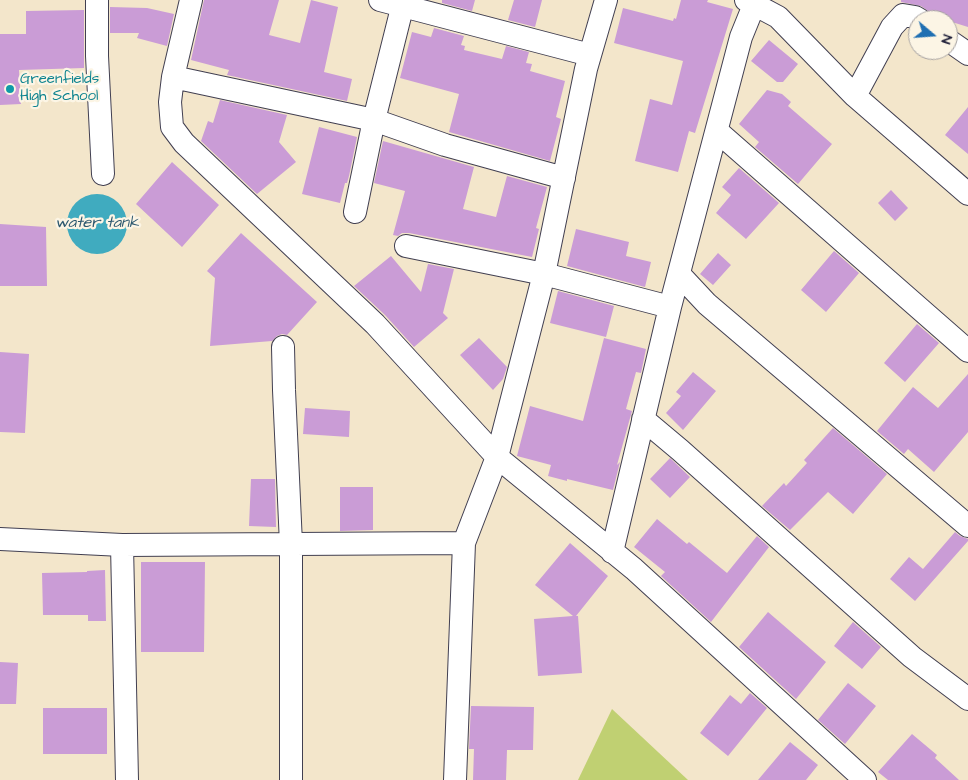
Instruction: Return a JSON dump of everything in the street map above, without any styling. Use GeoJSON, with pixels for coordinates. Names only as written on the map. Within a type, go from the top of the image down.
{"type":"FeatureCollection","features":[{"type":"Feature","properties":{"kind":"street"},"geometry":{"type":"LineString","coordinates":[[97,0],[97,56],[103,174]]}},
{"type":"Feature","properties":{"kind":"street"},"geometry":{"type":"LineString","coordinates":[[191,0],[172,76],[170,102],[172,127],[184,143],[375,324],[497,457],[641,576],[865,780]]}},
{"type":"Feature","properties":{"kind":"street"},"geometry":{"type":"LineString","coordinates":[[380,0],[404,2],[590,55]]}},
{"type":"Feature","properties":{"kind":"street"},"geometry":{"type":"LineString","coordinates":[[455,780],[464,543],[497,457],[544,274],[590,55],[606,0]]}},
{"type":"Feature","properties":{"kind":"street"},"geometry":{"type":"LineString","coordinates":[[356,212],[374,120],[404,2]]}},
{"type":"Feature","properties":{"kind":"street"},"geometry":{"type":"LineString","coordinates":[[612,552],[670,307],[750,2],[780,9],[855,96],[968,194]]}},
{"type":"Feature","properties":{"kind":"street"},"geometry":{"type":"LineString","coordinates":[[855,96],[892,27],[903,15],[908,16]]}},
{"type":"Feature","properties":{"kind":"street"},"geometry":{"type":"LineString","coordinates":[[172,76],[374,120],[445,145],[564,178]]}},
{"type":"Feature","properties":{"kind":"street"},"geometry":{"type":"LineString","coordinates":[[717,131],[968,351]]}},
{"type":"Feature","properties":{"kind":"street"},"geometry":{"type":"LineString","coordinates":[[406,246],[544,274],[670,307]]}},
{"type":"Feature","properties":{"kind":"street"},"geometry":{"type":"LineString","coordinates":[[679,274],[707,304],[968,526]]}},
{"type":"Feature","properties":{"kind":"street"},"geometry":{"type":"LineString","coordinates":[[283,346],[291,544],[291,780]]}},
{"type":"Feature","properties":{"kind":"street"},"geometry":{"type":"LineString","coordinates":[[643,420],[680,450],[912,657],[968,699]]}},
{"type":"Feature","properties":{"kind":"street"},"geometry":{"type":"LineString","coordinates":[[0,540],[122,545],[464,543]]}},
{"type":"Feature","properties":{"kind":"street"},"geometry":{"type":"LineString","coordinates":[[122,545],[127,780]]}},
{"type":"Feature","properties":{"kind":"green space"},"geometry":{"type":"Polygon","coordinates":[[[612,709],[688,780],[578,780],[612,709]]]}},
{"type":"Feature","properties":{"kind":"water","name":"water tank"},"geometry":{"type":"Polygon","coordinates":[[[91,194],[103,194],[114,199],[122,207],[127,218],[125,236],[114,249],[103,254],[91,254],[80,249],[72,241],[67,230],[67,218],[72,207],[80,199],[91,194]]]}},
{"type":"Feature","properties":{"kind":"building"},"geometry":{"type":"Polygon","coordinates":[[[204,0],[279,0],[269,35],[300,43],[311,0],[338,7],[324,72],[352,79],[347,101],[227,75],[229,70],[191,60],[204,0]]]}},
{"type":"Feature","properties":{"kind":"building"},"geometry":{"type":"Polygon","coordinates":[[[442,0],[475,0],[472,11],[442,3],[442,0]]]}},
{"type":"Feature","properties":{"kind":"building"},"geometry":{"type":"Polygon","coordinates":[[[514,0],[542,0],[535,27],[508,20],[514,0]]]}},
{"type":"Feature","properties":{"kind":"building"},"geometry":{"type":"Polygon","coordinates":[[[681,0],[708,0],[707,2],[733,9],[695,133],[689,131],[678,172],[635,161],[650,99],[672,105],[683,61],[614,43],[623,8],[673,21],[674,18],[676,19],[681,0]]]}},
{"type":"Feature","properties":{"kind":"building"},"geometry":{"type":"Polygon","coordinates":[[[901,0],[968,0],[968,27],[958,24],[958,10],[927,10],[921,6],[901,2],[901,0]]]}},
{"type":"Feature","properties":{"kind":"building"},"geometry":{"type":"Polygon","coordinates":[[[110,7],[147,8],[174,14],[167,46],[137,38],[139,33],[110,33],[110,7]]]}},
{"type":"Feature","properties":{"kind":"building"},"geometry":{"type":"Polygon","coordinates":[[[84,10],[84,68],[19,70],[21,104],[0,105],[0,34],[26,34],[26,11],[84,10]]]}},
{"type":"Feature","properties":{"kind":"building"},"geometry":{"type":"Polygon","coordinates":[[[434,28],[464,36],[461,45],[465,46],[464,50],[502,59],[506,46],[529,52],[526,63],[532,64],[530,71],[565,81],[556,117],[561,119],[550,161],[449,132],[459,94],[400,78],[412,32],[431,37],[434,28]]]}},
{"type":"Feature","properties":{"kind":"building"},"geometry":{"type":"Polygon","coordinates":[[[769,40],[798,64],[783,82],[777,82],[751,61],[769,40]]]}},
{"type":"Feature","properties":{"kind":"building"},"geometry":{"type":"Polygon","coordinates":[[[767,90],[782,94],[791,102],[788,106],[832,144],[798,184],[755,147],[759,142],[739,124],[767,90]]]}},
{"type":"Feature","properties":{"kind":"building"},"geometry":{"type":"Polygon","coordinates":[[[220,100],[287,115],[279,142],[296,162],[257,194],[201,141],[208,121],[213,123],[220,100]]]}},
{"type":"Feature","properties":{"kind":"building"},"geometry":{"type":"Polygon","coordinates":[[[968,107],[968,154],[945,135],[968,107]]]}},
{"type":"Feature","properties":{"kind":"building"},"geometry":{"type":"Polygon","coordinates":[[[319,127],[357,137],[349,176],[347,183],[345,183],[340,203],[302,194],[319,127]]]}},
{"type":"Feature","properties":{"kind":"building"},"geometry":{"type":"Polygon","coordinates":[[[383,141],[474,167],[463,209],[496,217],[507,176],[547,187],[536,228],[539,229],[532,257],[409,233],[402,233],[398,236],[393,235],[405,191],[374,183],[383,141]]]}},
{"type":"Feature","properties":{"kind":"building"},"geometry":{"type":"Polygon","coordinates":[[[172,162],[219,205],[182,247],[136,204],[172,162]]]}},
{"type":"Feature","properties":{"kind":"building"},"geometry":{"type":"Polygon","coordinates":[[[739,168],[779,203],[746,239],[716,213],[731,195],[722,187],[739,168]]]}},
{"type":"Feature","properties":{"kind":"building"},"geometry":{"type":"Polygon","coordinates":[[[891,190],[908,208],[895,221],[878,203],[891,190]]]}},
{"type":"Feature","properties":{"kind":"building"},"geometry":{"type":"Polygon","coordinates":[[[0,224],[46,227],[47,286],[0,286],[0,224]]]}},
{"type":"Feature","properties":{"kind":"building"},"geometry":{"type":"Polygon","coordinates":[[[576,229],[629,242],[626,256],[651,262],[645,287],[567,266],[576,229]]]}},
{"type":"Feature","properties":{"kind":"building"},"geometry":{"type":"Polygon","coordinates":[[[241,233],[317,302],[287,335],[277,336],[272,341],[210,346],[215,278],[207,271],[241,233]]]}},
{"type":"Feature","properties":{"kind":"building"},"geometry":{"type":"Polygon","coordinates":[[[834,251],[859,273],[826,312],[801,290],[834,251]]]}},
{"type":"Feature","properties":{"kind":"building"},"geometry":{"type":"Polygon","coordinates":[[[718,253],[731,265],[713,285],[700,274],[718,253]]]}},
{"type":"Feature","properties":{"kind":"building"},"geometry":{"type":"Polygon","coordinates":[[[391,256],[421,292],[428,264],[454,269],[443,313],[448,318],[414,347],[385,315],[354,286],[391,256]]]}},
{"type":"Feature","properties":{"kind":"building"},"geometry":{"type":"Polygon","coordinates":[[[558,291],[614,306],[606,337],[550,323],[558,291]]]}},
{"type":"Feature","properties":{"kind":"building"},"geometry":{"type":"Polygon","coordinates":[[[917,324],[939,343],[905,382],[884,363],[917,324]]]}},
{"type":"Feature","properties":{"kind":"building"},"geometry":{"type":"Polygon","coordinates":[[[479,338],[507,367],[503,379],[493,390],[460,355],[479,338]]]}},
{"type":"Feature","properties":{"kind":"building"},"geometry":{"type":"Polygon","coordinates":[[[604,338],[646,349],[641,373],[636,372],[626,409],[632,411],[617,465],[620,462],[613,490],[548,476],[551,465],[517,456],[530,406],[583,421],[604,338]]]}},
{"type":"Feature","properties":{"kind":"building"},"geometry":{"type":"Polygon","coordinates":[[[0,352],[29,354],[25,433],[0,432],[0,352]]]}},
{"type":"Feature","properties":{"kind":"building"},"geometry":{"type":"Polygon","coordinates":[[[693,372],[716,391],[683,430],[666,413],[681,396],[676,392],[693,372]]]}},
{"type":"Feature","properties":{"kind":"building"},"geometry":{"type":"Polygon","coordinates":[[[968,374],[968,432],[934,472],[908,449],[904,454],[877,431],[913,387],[938,408],[968,374]]]}},
{"type":"Feature","properties":{"kind":"building"},"geometry":{"type":"Polygon","coordinates":[[[305,408],[350,411],[349,437],[303,434],[305,408]]]}},
{"type":"Feature","properties":{"kind":"building"},"geometry":{"type":"Polygon","coordinates":[[[833,428],[887,474],[853,514],[828,492],[790,530],[762,506],[784,483],[786,486],[807,463],[804,460],[833,428]]]}},
{"type":"Feature","properties":{"kind":"building"},"geometry":{"type":"Polygon","coordinates":[[[670,458],[690,477],[670,498],[650,479],[670,458]]]}},
{"type":"Feature","properties":{"kind":"building"},"geometry":{"type":"Polygon","coordinates":[[[251,479],[275,479],[276,527],[249,526],[251,479]]]}},
{"type":"Feature","properties":{"kind":"building"},"geometry":{"type":"Polygon","coordinates":[[[340,487],[373,487],[373,530],[340,531],[340,487]]]}},
{"type":"Feature","properties":{"kind":"building"},"geometry":{"type":"Polygon","coordinates":[[[657,519],[727,573],[757,536],[769,547],[711,622],[661,576],[665,572],[634,547],[657,519]]]}},
{"type":"Feature","properties":{"kind":"building"},"geometry":{"type":"Polygon","coordinates":[[[955,532],[968,539],[968,541],[915,601],[890,579],[909,557],[923,569],[955,532]]]}},
{"type":"Feature","properties":{"kind":"building"},"geometry":{"type":"Polygon","coordinates":[[[570,543],[608,576],[576,616],[578,616],[582,673],[538,676],[534,619],[573,616],[535,585],[570,543]]]}},
{"type":"Feature","properties":{"kind":"building"},"geometry":{"type":"Polygon","coordinates":[[[141,562],[205,562],[204,652],[141,652],[141,562]]]}},
{"type":"Feature","properties":{"kind":"building"},"geometry":{"type":"Polygon","coordinates":[[[105,570],[106,621],[88,621],[88,615],[43,615],[42,573],[105,570]]]}},
{"type":"Feature","properties":{"kind":"building"},"geometry":{"type":"Polygon","coordinates":[[[768,612],[826,662],[796,699],[739,647],[768,612]]]}},
{"type":"Feature","properties":{"kind":"building"},"geometry":{"type":"Polygon","coordinates":[[[853,622],[881,647],[862,669],[834,646],[853,622]]]}},
{"type":"Feature","properties":{"kind":"building"},"geometry":{"type":"Polygon","coordinates":[[[0,662],[18,663],[16,704],[0,704],[0,662]]]}},
{"type":"Feature","properties":{"kind":"building"},"geometry":{"type":"Polygon","coordinates":[[[848,683],[876,706],[845,744],[818,720],[848,683]]]}},
{"type":"Feature","properties":{"kind":"building"},"geometry":{"type":"Polygon","coordinates":[[[750,693],[767,708],[728,756],[700,733],[730,695],[741,704],[750,693]]]}},
{"type":"Feature","properties":{"kind":"building"},"geometry":{"type":"Polygon","coordinates":[[[471,706],[534,707],[533,750],[507,750],[506,780],[473,780],[474,749],[469,749],[471,706]]]}},
{"type":"Feature","properties":{"kind":"building"},"geometry":{"type":"Polygon","coordinates":[[[43,708],[107,708],[107,754],[43,754],[43,708]]]}},
{"type":"Feature","properties":{"kind":"building"},"geometry":{"type":"Polygon","coordinates":[[[912,734],[937,755],[935,758],[959,780],[888,780],[878,772],[912,734]]]}},
{"type":"Feature","properties":{"kind":"building"},"geometry":{"type":"Polygon","coordinates":[[[790,742],[818,765],[806,780],[758,780],[790,742]]]}},
{"type":"Feature","properties":{"kind":"place","name":"Greenfields High School"},"geometry":{"type":"Point","coordinates":[10,89]}}]}
